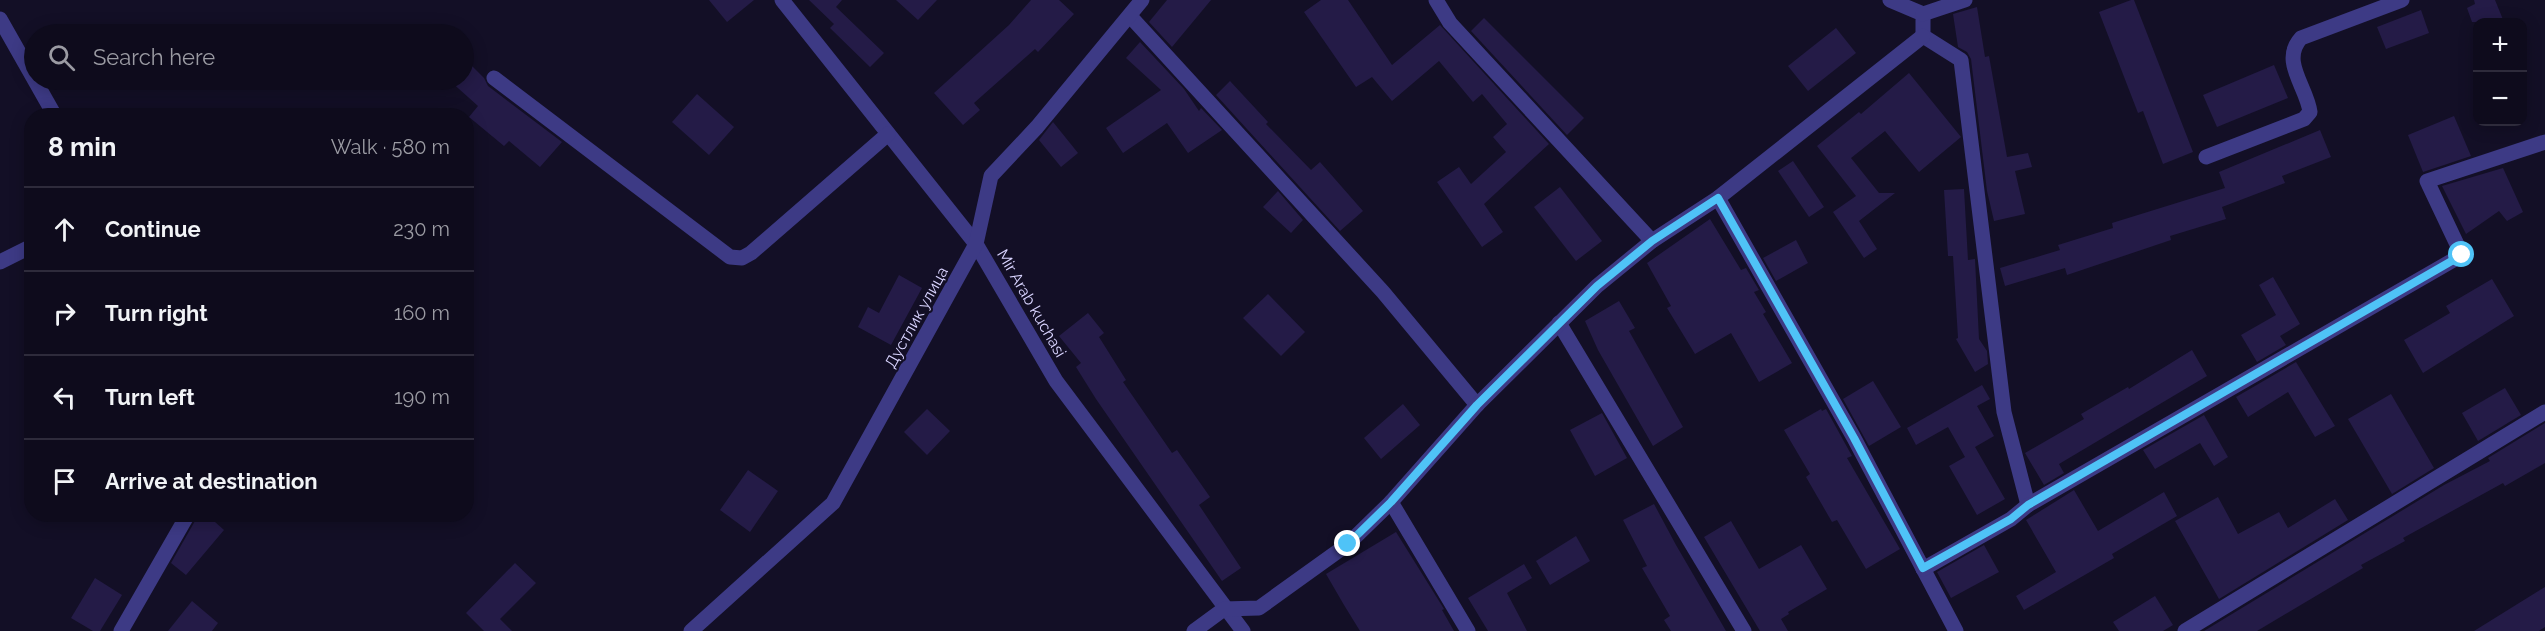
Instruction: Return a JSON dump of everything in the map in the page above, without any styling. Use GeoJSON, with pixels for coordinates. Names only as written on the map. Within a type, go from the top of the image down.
{"type":"FeatureCollection","features":[{"type":"Feature","properties":{"kind":"street","name":"Mir Arab kuchasi"},"geometry":{"type":"LineString","coordinates":[[782,0],[976,244],[1056,381],[1224,609],[1243,631]]}},
{"type":"Feature","properties":{"kind":"street","name":"Дустлик улица"},"geometry":{"type":"LineString","coordinates":[[691,631],[833,503],[976,244],[991,176],[1037,127],[1142,0]]}},
{"type":"Feature","properties":{"kind":"street"},"geometry":{"type":"LineString","coordinates":[[1436,0],[1450,23],[1652,241]]}},
{"type":"Feature","properties":{"kind":"street"},"geometry":{"type":"LineString","coordinates":[[1890,0],[1923,14],[1965,0]]}},
{"type":"Feature","properties":{"kind":"street"},"geometry":{"type":"LineString","coordinates":[[2206,157],[2304,119],[2310,112],[2309,103],[2292,63],[2294,46],[2301,38],[2402,0]]}},
{"type":"Feature","properties":{"kind":"street"},"geometry":{"type":"LineString","coordinates":[[1923,14],[1923,36]]}},
{"type":"Feature","properties":{"kind":"street"},"geometry":{"type":"LineString","coordinates":[[1130,16],[1383,292],[1477,405]]}},
{"type":"Feature","properties":{"kind":"street"},"geometry":{"type":"LineString","coordinates":[[0,18],[24,61]]}},
{"type":"Feature","properties":{"kind":"street"},"geometry":{"type":"LineString","coordinates":[[1194,631],[1224,609],[1259,608],[1348,544],[1391,502],[1477,405],[1597,286],[1652,241],[1718,198],[1923,36]]}},
{"type":"Feature","properties":{"kind":"street"},"geometry":{"type":"LineString","coordinates":[[1923,36],[1961,60],[2004,412],[2028,505]]}},
{"type":"Feature","properties":{"kind":"street"},"geometry":{"type":"LineString","coordinates":[[494,78],[729,257],[742,258],[751,253],[888,134]]}},
{"type":"Feature","properties":{"kind":"street"},"geometry":{"type":"LineString","coordinates":[[40,90],[51,108]]}},
{"type":"Feature","properties":{"kind":"street"},"geometry":{"type":"LineString","coordinates":[[1923,568],[2011,519],[2028,505],[2462,255],[2427,181],[2545,142]]}},
{"type":"Feature","properties":{"kind":"street"},"geometry":{"type":"LineString","coordinates":[[1718,198],[1854,438],[1956,631]]}},
{"type":"Feature","properties":{"kind":"street"},"geometry":{"type":"LineString","coordinates":[[0,262],[24,250]]}},
{"type":"Feature","properties":{"kind":"street"},"geometry":{"type":"LineString","coordinates":[[1559,322],[1744,631]]}},
{"type":"Feature","properties":{"kind":"street"},"geometry":{"type":"LineString","coordinates":[[2185,631],[2545,412]]}},
{"type":"Feature","properties":{"kind":"street"},"geometry":{"type":"LineString","coordinates":[[1391,502],[1468,631]]}},
{"type":"Feature","properties":{"kind":"street"},"geometry":{"type":"LineString","coordinates":[[121,631],[185,522]]}},
{"type":"Feature","properties":{"kind":"building"},"geometry":{"type":"Polygon","coordinates":[[[709,0],[754,0],[727,22],[709,0]]]}},
{"type":"Feature","properties":{"kind":"building"},"geometry":{"type":"Polygon","coordinates":[[[809,0],[842,0],[836,7],[884,53],[870,67],[830,28],[834,24],[809,0]]]}},
{"type":"Feature","properties":{"kind":"building"},"geometry":{"type":"Polygon","coordinates":[[[896,0],[937,0],[918,20],[896,0]]]}},
{"type":"Feature","properties":{"kind":"building"},"geometry":{"type":"Polygon","coordinates":[[[1031,0],[1059,0],[1074,14],[1038,52],[1035,49],[974,103],[980,110],[963,125],[934,93],[1009,25],[1031,0]]]}},
{"type":"Feature","properties":{"kind":"building"},"geometry":{"type":"Polygon","coordinates":[[[1167,0],[1211,0],[1172,47],[1149,22],[1167,0]]]}},
{"type":"Feature","properties":{"kind":"building"},"geometry":{"type":"Polygon","coordinates":[[[1321,0],[1348,0],[1392,65],[1440,25],[1549,144],[1484,204],[1503,232],[1482,247],[1437,182],[1459,167],[1471,184],[1506,152],[1493,137],[1507,124],[1482,94],[1473,102],[1439,61],[1392,101],[1372,77],[1356,87],[1304,12],[1321,0]]]}},
{"type":"Feature","properties":{"kind":"building"},"geometry":{"type":"Polygon","coordinates":[[[2134,0],[2193,152],[2163,164],[2143,111],[2138,113],[2099,12],[2134,0]]]}},
{"type":"Feature","properties":{"kind":"building"},"geometry":{"type":"Polygon","coordinates":[[[2474,0],[2495,0],[2502,18],[2473,18],[2472,22],[2467,8],[2475,4],[2474,0]]]}},
{"type":"Feature","properties":{"kind":"building"},"geometry":{"type":"Polygon","coordinates":[[[1977,7],[1985,57],[1989,56],[2007,157],[2028,153],[2032,167],[2015,171],[2025,214],[1994,221],[1987,191],[1971,59],[1967,52],[1958,47],[1953,14],[1977,7]]]}},
{"type":"Feature","properties":{"kind":"building"},"geometry":{"type":"Polygon","coordinates":[[[2421,10],[2429,33],[2386,49],[2377,27],[2421,10]]]}},
{"type":"Feature","properties":{"kind":"building"},"geometry":{"type":"Polygon","coordinates":[[[1484,18],[1584,118],[1567,135],[1471,31],[1484,18]]]}},
{"type":"Feature","properties":{"kind":"building"},"geometry":{"type":"Polygon","coordinates":[[[1836,28],[1856,53],[1808,91],[1788,66],[1836,28]]]}},
{"type":"Feature","properties":{"kind":"building"},"geometry":{"type":"Polygon","coordinates":[[[1140,42],[1184,89],[1199,111],[1201,108],[1222,130],[1188,153],[1167,123],[1123,153],[1106,128],[1161,90],[1126,58],[1140,42]]]}},
{"type":"Feature","properties":{"kind":"building"},"geometry":{"type":"Polygon","coordinates":[[[2274,65],[2288,98],[2217,127],[2203,95],[2274,65]]]}},
{"type":"Feature","properties":{"kind":"building"},"geometry":{"type":"Polygon","coordinates":[[[474,68],[488,86],[562,142],[540,167],[509,141],[504,146],[474,121],[474,111],[478,106],[460,90],[474,90],[474,68]]]}},
{"type":"Feature","properties":{"kind":"building"},"geometry":{"type":"Polygon","coordinates":[[[1909,73],[1961,137],[1919,172],[1885,131],[1851,158],[1879,193],[1895,193],[1859,221],[1877,249],[1864,258],[1833,212],[1856,196],[1817,146],[1859,112],[1861,114],[1909,73]]]}},
{"type":"Feature","properties":{"kind":"building"},"geometry":{"type":"Polygon","coordinates":[[[1230,81],[1268,122],[1266,124],[1311,170],[1320,162],[1363,211],[1340,231],[1216,95],[1230,81]]]}},
{"type":"Feature","properties":{"kind":"building"},"geometry":{"type":"Polygon","coordinates":[[[697,94],[734,127],[709,155],[672,122],[697,94]]]}},
{"type":"Feature","properties":{"kind":"building"},"geometry":{"type":"Polygon","coordinates":[[[2454,116],[2471,156],[2423,172],[2408,135],[2454,116]]]}},
{"type":"Feature","properties":{"kind":"building"},"geometry":{"type":"Polygon","coordinates":[[[1053,122],[1078,153],[1061,167],[1039,140],[1053,122]]]}},
{"type":"Feature","properties":{"kind":"building"},"geometry":{"type":"Polygon","coordinates":[[[2320,130],[2331,157],[2282,176],[2285,183],[2222,207],[2226,219],[2170,236],[2171,240],[2067,275],[2065,268],[2005,286],[2000,268],[2060,250],[2058,245],[2113,228],[2112,223],[2225,188],[2219,172],[2320,130]]]}},
{"type":"Feature","properties":{"kind":"building"},"geometry":{"type":"Polygon","coordinates":[[[1793,161],[1824,207],[1809,217],[1778,171],[1793,161]]]}},
{"type":"Feature","properties":{"kind":"building"},"geometry":{"type":"Polygon","coordinates":[[[2503,168],[2523,212],[2507,221],[2499,211],[2466,234],[2442,186],[2503,168]]]}},
{"type":"Feature","properties":{"kind":"building"},"geometry":{"type":"Polygon","coordinates":[[[1560,187],[1602,241],[1576,261],[1534,207],[1560,187]]]}},
{"type":"Feature","properties":{"kind":"building"},"geometry":{"type":"Polygon","coordinates":[[[1964,189],[1968,260],[1975,259],[1979,339],[1987,351],[1988,364],[1975,372],[1956,339],[1958,338],[1953,256],[1948,256],[1944,190],[1964,189]]]}},
{"type":"Feature","properties":{"kind":"building"},"geometry":{"type":"Polygon","coordinates":[[[1278,191],[1303,220],[1291,233],[1263,207],[1278,191]]]}},
{"type":"Feature","properties":{"kind":"building"},"geometry":{"type":"Polygon","coordinates":[[[1710,219],[1741,270],[1746,268],[1759,290],[1754,292],[1766,312],[1763,314],[1792,363],[1759,382],[1731,333],[1695,354],[1667,308],[1671,306],[1647,263],[1710,219]]]}},
{"type":"Feature","properties":{"kind":"building"},"geometry":{"type":"Polygon","coordinates":[[[1796,240],[1808,263],[1776,281],[1763,258],[1796,240]]]}},
{"type":"Feature","properties":{"kind":"building"},"geometry":{"type":"Polygon","coordinates":[[[899,275],[922,288],[891,345],[858,327],[868,307],[879,313],[899,275]]]}},
{"type":"Feature","properties":{"kind":"building"},"geometry":{"type":"Polygon","coordinates":[[[2273,277],[2300,324],[2280,336],[2286,345],[2257,362],[2241,335],[2276,315],[2259,285],[2273,277]]]}},
{"type":"Feature","properties":{"kind":"building"},"geometry":{"type":"Polygon","coordinates":[[[2492,279],[2514,316],[2423,373],[2404,340],[2450,313],[2446,306],[2492,279]]]}},
{"type":"Feature","properties":{"kind":"building"},"geometry":{"type":"Polygon","coordinates":[[[1268,294],[1305,332],[1281,356],[1243,318],[1268,294]]]}},
{"type":"Feature","properties":{"kind":"building"},"geometry":{"type":"Polygon","coordinates":[[[1619,301],[1635,328],[1629,331],[1683,427],[1653,446],[1598,350],[1585,321],[1619,301]]]}},
{"type":"Feature","properties":{"kind":"building"},"geometry":{"type":"Polygon","coordinates":[[[1088,313],[1104,333],[1099,337],[1126,380],[1123,382],[1172,453],[1177,450],[1210,497],[1199,505],[1241,568],[1222,581],[1096,399],[1076,367],[1081,363],[1059,336],[1088,313]]]}},
{"type":"Feature","properties":{"kind":"building"},"geometry":{"type":"Polygon","coordinates":[[[2192,350],[2207,376],[2059,464],[2064,473],[2044,485],[2025,453],[2084,419],[2081,414],[2128,387],[2129,389],[2192,350]]]}},
{"type":"Feature","properties":{"kind":"building"},"geometry":{"type":"Polygon","coordinates":[[[2296,362],[2335,426],[2315,437],[2288,392],[2248,417],[2236,397],[2296,362]]]}},
{"type":"Feature","properties":{"kind":"building"},"geometry":{"type":"Polygon","coordinates":[[[1873,381],[1901,427],[1869,446],[1843,399],[1873,381]]]}},
{"type":"Feature","properties":{"kind":"building"},"geometry":{"type":"Polygon","coordinates":[[[1982,385],[1990,399],[1977,406],[1994,436],[1975,447],[2005,499],[1977,515],[1949,466],[1965,457],[1948,427],[1916,445],[1907,428],[1982,385]]]}},
{"type":"Feature","properties":{"kind":"building"},"geometry":{"type":"Polygon","coordinates":[[[2505,388],[2521,415],[2478,441],[2462,413],[2505,388]]]}},
{"type":"Feature","properties":{"kind":"building"},"geometry":{"type":"Polygon","coordinates":[[[2391,394],[2434,468],[2392,494],[2348,419],[2391,394]]]}},
{"type":"Feature","properties":{"kind":"building"},"geometry":{"type":"Polygon","coordinates":[[[1403,404],[1420,425],[1381,459],[1364,438],[1403,404]]]}},
{"type":"Feature","properties":{"kind":"building"},"geometry":{"type":"Polygon","coordinates":[[[927,409],[950,431],[927,455],[904,432],[927,409]]]}},
{"type":"Feature","properties":{"kind":"building"},"geometry":{"type":"Polygon","coordinates":[[[1821,409],[1822,411],[1826,409],[1852,456],[1847,458],[1900,549],[1866,569],[1837,520],[1832,522],[1806,477],[1810,474],[1784,430],[1821,409]]]}},
{"type":"Feature","properties":{"kind":"building"},"geometry":{"type":"Polygon","coordinates":[[[1602,413],[1627,458],[1595,476],[1570,430],[1602,413]]]}},
{"type":"Feature","properties":{"kind":"building"},"geometry":{"type":"Polygon","coordinates":[[[2204,415],[2228,457],[2214,466],[2200,443],[2155,469],[2143,450],[2204,415]]]}},
{"type":"Feature","properties":{"kind":"building"},"geometry":{"type":"Polygon","coordinates":[[[2545,423],[2545,463],[2505,486],[2503,483],[2403,538],[2405,541],[2361,565],[2363,568],[2257,631],[2204,631],[2444,485],[2490,461],[2488,458],[2545,423]]]}},
{"type":"Feature","properties":{"kind":"building"},"geometry":{"type":"Polygon","coordinates":[[[748,470],[778,491],[750,532],[720,510],[748,470]]]}},
{"type":"Feature","properties":{"kind":"building"},"geometry":{"type":"Polygon","coordinates":[[[2074,490],[2098,531],[2164,492],[2177,516],[2112,554],[2114,558],[2024,610],[2016,596],[2056,572],[2026,520],[2074,490]]]}},
{"type":"Feature","properties":{"kind":"building"},"geometry":{"type":"Polygon","coordinates":[[[2218,497],[2238,534],[2279,512],[2288,528],[2335,499],[2348,520],[2219,599],[2175,521],[2218,497]]]}},
{"type":"Feature","properties":{"kind":"building"},"geometry":{"type":"Polygon","coordinates":[[[1654,504],[1726,631],[1671,631],[1664,620],[1670,616],[1642,568],[1647,566],[1623,520],[1654,504]]]}},
{"type":"Feature","properties":{"kind":"building"},"geometry":{"type":"Polygon","coordinates":[[[1731,521],[1759,569],[1801,545],[1827,589],[1788,612],[1789,614],[1781,619],[1788,631],[1760,631],[1704,537],[1731,521]]]}},
{"type":"Feature","properties":{"kind":"building"},"geometry":{"type":"Polygon","coordinates":[[[194,522],[215,522],[224,530],[186,575],[171,563],[194,522]]]}},
{"type":"Feature","properties":{"kind":"building"},"geometry":{"type":"Polygon","coordinates":[[[1396,532],[1444,609],[1442,610],[1454,631],[1360,631],[1344,605],[1326,574],[1396,532]]]}},
{"type":"Feature","properties":{"kind":"building"},"geometry":{"type":"Polygon","coordinates":[[[1576,536],[1590,561],[1550,585],[1536,561],[1576,536]]]}},
{"type":"Feature","properties":{"kind":"building"},"geometry":{"type":"Polygon","coordinates":[[[1984,545],[1999,572],[1951,598],[1937,572],[1984,545]]]}},
{"type":"Feature","properties":{"kind":"building"},"geometry":{"type":"Polygon","coordinates":[[[515,563],[536,583],[500,619],[512,631],[484,631],[466,613],[515,563]]]}},
{"type":"Feature","properties":{"kind":"building"},"geometry":{"type":"Polygon","coordinates":[[[1524,564],[1532,578],[1507,593],[1527,631],[1488,631],[1468,598],[1524,564]]]}},
{"type":"Feature","properties":{"kind":"building"},"geometry":{"type":"Polygon","coordinates":[[[95,578],[122,595],[100,631],[93,631],[71,618],[95,578]]]}},
{"type":"Feature","properties":{"kind":"building"},"geometry":{"type":"Polygon","coordinates":[[[2545,587],[2545,627],[2539,631],[2474,631],[2545,587]]]}},
{"type":"Feature","properties":{"kind":"building"},"geometry":{"type":"Polygon","coordinates":[[[2155,596],[2173,625],[2163,631],[2119,631],[2113,622],[2155,596]]]}},
{"type":"Feature","properties":{"kind":"building"},"geometry":{"type":"Polygon","coordinates":[[[192,601],[218,623],[212,631],[168,631],[192,601]]]}},
{"type":"Feature","properties":{"kind":"route"},"geometry":{"type":"LineString","coordinates":[[1348,544],[1391,502],[1477,405],[1597,286],[1652,241],[1718,198],[1854,438],[1923,568],[2011,519],[2028,505],[2184,414],[2462,255]]}}]}
